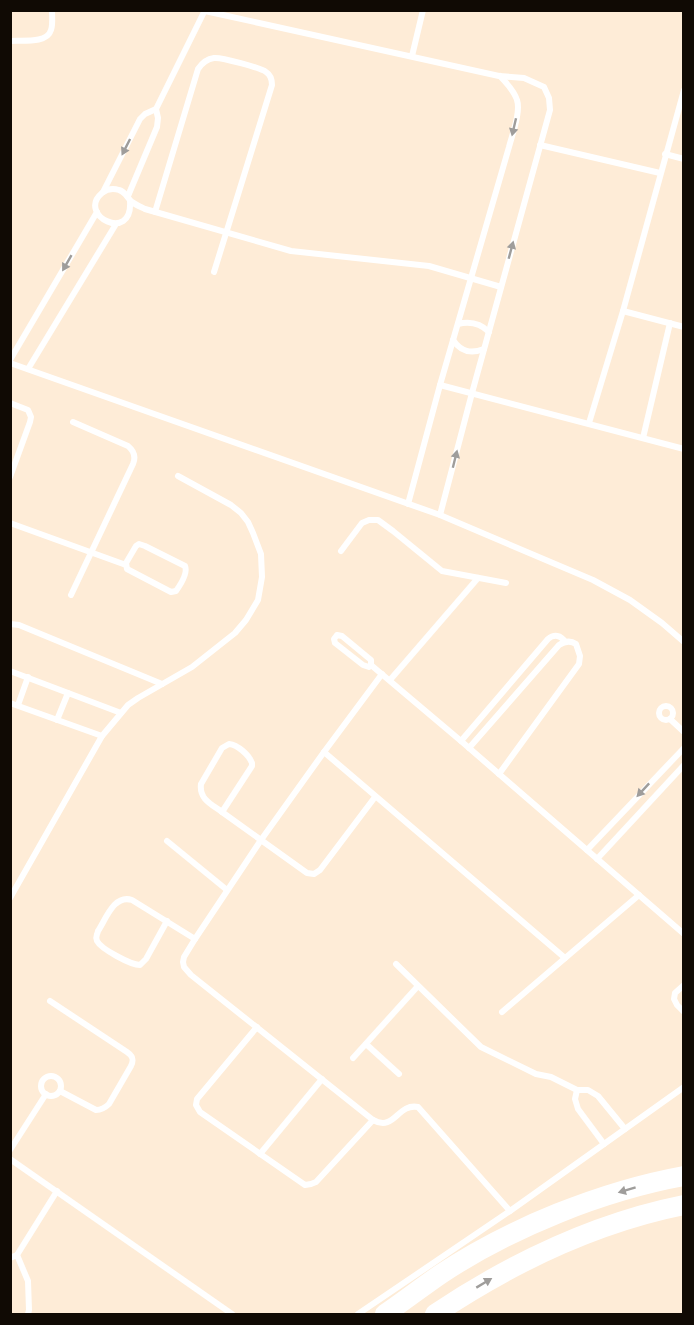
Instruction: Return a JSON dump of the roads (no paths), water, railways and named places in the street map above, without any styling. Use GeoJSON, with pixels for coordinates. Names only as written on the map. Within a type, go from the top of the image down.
{"type":"FeatureCollection","features":[{"type":"Feature","properties":{"kind":"main road"},"geometry":{"type":"LineString","coordinates":[[385,1314],[441,1274],[513,1234],[601,1198],[684,1176]]}},
{"type":"Feature","properties":{"kind":"main road"},"geometry":{"type":"LineString","coordinates":[[435,1314],[489,1280],[553,1248],[616,1223],[684,1204]]}},
{"type":"Feature","properties":{"kind":"lane"},"geometry":{"type":"LineString","coordinates":[[10,41],[47,37],[51,32],[52,10]]}},
{"type":"Feature","properties":{"kind":"lane"},"geometry":{"type":"LineString","coordinates":[[412,56],[423,10]]}},
{"type":"Feature","properties":{"kind":"lane"},"geometry":{"type":"LineString","coordinates":[[156,109],[157,128],[129,199],[131,209],[128,217],[116,224],[104,221],[97,212],[97,201],[140,119],[156,109],[205,11],[500,76],[524,78],[544,87],[549,98],[550,110],[440,515]]}},
{"type":"Feature","properties":{"kind":"lane"},"geometry":{"type":"LineString","coordinates":[[155,212],[200,65],[207,60],[220,58],[262,70],[269,75],[272,85],[214,272]]}},
{"type":"Feature","properties":{"kind":"lane"},"geometry":{"type":"LineString","coordinates":[[408,504],[519,109],[513,90],[500,76]]}},
{"type":"Feature","properties":{"kind":"lane"},"geometry":{"type":"LineString","coordinates":[[589,423],[623,311],[684,90]]}},
{"type":"Feature","properties":{"kind":"lane"},"geometry":{"type":"LineString","coordinates":[[540,145],[660,173]]}},
{"type":"Feature","properties":{"kind":"lane"},"geometry":{"type":"LineString","coordinates":[[665,154],[684,159]]}},
{"type":"Feature","properties":{"kind":"lane"},"geometry":{"type":"LineString","coordinates":[[103,192],[109,189],[123,191],[129,199],[145,209],[291,251],[429,266],[501,287]]}},
{"type":"Feature","properties":{"kind":"lane"},"geometry":{"type":"LineString","coordinates":[[97,212],[10,362],[440,515],[593,580],[630,600],[684,642]]}},
{"type":"Feature","properties":{"kind":"lane"},"geometry":{"type":"LineString","coordinates":[[28,369],[116,224]]}},
{"type":"Feature","properties":{"kind":"lane"},"geometry":{"type":"LineString","coordinates":[[623,311],[684,327]]}},
{"type":"Feature","properties":{"kind":"lane"},"geometry":{"type":"LineString","coordinates":[[458,324],[475,323],[489,332]]}},
{"type":"Feature","properties":{"kind":"lane"},"geometry":{"type":"LineString","coordinates":[[643,438],[670,323]]}},
{"type":"Feature","properties":{"kind":"lane"},"geometry":{"type":"LineString","coordinates":[[453,340],[467,352],[484,349]]}},
{"type":"Feature","properties":{"kind":"lane"},"geometry":{"type":"LineString","coordinates":[[440,386],[684,449]]}},
{"type":"Feature","properties":{"kind":"lane"},"geometry":{"type":"LineString","coordinates":[[10,403],[24,408],[31,417],[10,477]]}},
{"type":"Feature","properties":{"kind":"lane"},"geometry":{"type":"LineString","coordinates":[[71,595],[135,458],[128,446],[73,422]]}},
{"type":"Feature","properties":{"kind":"lane"},"geometry":{"type":"LineString","coordinates":[[10,898],[102,736],[121,713],[138,698],[210,654],[241,627],[258,600],[262,566],[258,543],[248,522],[231,505],[178,476]]}},
{"type":"Feature","properties":{"kind":"lane"},"geometry":{"type":"LineString","coordinates":[[341,551],[362,523],[378,520],[442,571],[506,583]]}},
{"type":"Feature","properties":{"kind":"lane"},"geometry":{"type":"LineString","coordinates":[[10,523],[126,565],[128,570],[171,592],[178,589],[186,570],[183,564],[142,544],[136,546],[126,565]]}},
{"type":"Feature","properties":{"kind":"lane"},"geometry":{"type":"LineString","coordinates":[[390,680],[478,578]]}},
{"type":"Feature","properties":{"kind":"lane"},"geometry":{"type":"LineString","coordinates":[[10,624],[19,625],[162,684]]}},
{"type":"Feature","properties":{"kind":"lane"},"geometry":{"type":"LineString","coordinates":[[371,665],[369,667],[363,665],[335,643],[335,637],[342,636],[371,660],[371,665],[684,934]]}},
{"type":"Feature","properties":{"kind":"lane"},"geometry":{"type":"LineString","coordinates":[[461,741],[551,636],[561,637],[565,642]]}},
{"type":"Feature","properties":{"kind":"lane"},"geometry":{"type":"LineString","coordinates":[[469,748],[559,645],[573,642],[578,648],[579,664],[499,774]]}},
{"type":"Feature","properties":{"kind":"lane"},"geometry":{"type":"LineString","coordinates":[[10,671],[121,713]]}},
{"type":"Feature","properties":{"kind":"lane"},"geometry":{"type":"LineString","coordinates":[[382,674],[227,890],[184,957],[184,967],[377,1123],[386,1123],[405,1108],[418,1107],[510,1211]]}},
{"type":"Feature","properties":{"kind":"lane"},"geometry":{"type":"LineString","coordinates":[[517,675],[526,683]]}},
{"type":"Feature","properties":{"kind":"lane"},"geometry":{"type":"LineString","coordinates":[[28,677],[14,704],[102,736]]}},
{"type":"Feature","properties":{"kind":"lane"},"geometry":{"type":"LineString","coordinates":[[57,720],[68,693]]}},
{"type":"Feature","properties":{"kind":"lane"},"geometry":{"type":"LineString","coordinates":[[490,708],[498,715]]}},
{"type":"Feature","properties":{"kind":"lane"},"geometry":{"type":"LineString","coordinates":[[670,719],[684,732]]}},
{"type":"Feature","properties":{"kind":"lane"},"geometry":{"type":"LineString","coordinates":[[222,812],[252,766],[249,757],[229,744],[222,748],[201,784],[202,796],[222,812],[307,873],[314,874],[320,870],[375,797]]}},
{"type":"Feature","properties":{"kind":"lane"},"geometry":{"type":"LineString","coordinates":[[587,850],[684,748]]}},
{"type":"Feature","properties":{"kind":"lane"},"geometry":{"type":"LineString","coordinates":[[324,752],[565,958]]}},
{"type":"Feature","properties":{"kind":"lane"},"geometry":{"type":"LineString","coordinates":[[597,858],[684,765]]}},
{"type":"Feature","properties":{"kind":"lane"},"geometry":{"type":"LineString","coordinates":[[167,841],[227,890]]}},
{"type":"Feature","properties":{"kind":"lane"},"geometry":{"type":"LineString","coordinates":[[502,1012],[639,895]]}},
{"type":"Feature","properties":{"kind":"lane"},"geometry":{"type":"LineString","coordinates":[[167,921],[146,959],[140,965],[132,964],[103,947],[96,936],[115,905],[121,899],[127,898],[167,921],[195,939]]}},
{"type":"Feature","properties":{"kind":"lane"},"geometry":{"type":"LineString","coordinates":[[396,964],[481,1047],[536,1074],[556,1078],[577,1090],[593,1092],[625,1129]]}},
{"type":"Feature","properties":{"kind":"lane"},"geometry":{"type":"LineString","coordinates":[[684,985],[675,993],[674,999],[676,1005],[684,1012]]}},
{"type":"Feature","properties":{"kind":"lane"},"geometry":{"type":"LineString","coordinates":[[353,1058],[418,986]]}},
{"type":"Feature","properties":{"kind":"lane"},"geometry":{"type":"LineString","coordinates":[[50,1001],[133,1058],[133,1063],[109,1104],[101,1110],[96,1110],[60,1092]]}},
{"type":"Feature","properties":{"kind":"lane"},"geometry":{"type":"LineString","coordinates":[[257,1027],[196,1099],[196,1106],[200,1112],[305,1185],[319,1179],[374,1120]]}},
{"type":"Feature","properties":{"kind":"lane"},"geometry":{"type":"LineString","coordinates":[[366,1044],[399,1074]]}},
{"type":"Feature","properties":{"kind":"lane"},"geometry":{"type":"LineString","coordinates":[[53,1075],[62,1084],[60,1092],[54,1096],[46,1095],[41,1084],[43,1080],[53,1075]]}},
{"type":"Feature","properties":{"kind":"lane"},"geometry":{"type":"LineString","coordinates":[[260,1154],[322,1079]]}},
{"type":"Feature","properties":{"kind":"lane"},"geometry":{"type":"LineString","coordinates":[[358,1314],[510,1211],[684,1087]]}},
{"type":"Feature","properties":{"kind":"lane"},"geometry":{"type":"LineString","coordinates":[[577,1090],[576,1104],[604,1144]]}},
{"type":"Feature","properties":{"kind":"lane"},"geometry":{"type":"LineString","coordinates":[[10,1150],[46,1095]]}},
{"type":"Feature","properties":{"kind":"lane"},"geometry":{"type":"LineString","coordinates":[[10,1159],[232,1314]]}},
{"type":"Feature","properties":{"kind":"lane"},"geometry":{"type":"LineString","coordinates":[[28,1314],[28,1281],[14,1256],[57,1191]]}}]}
